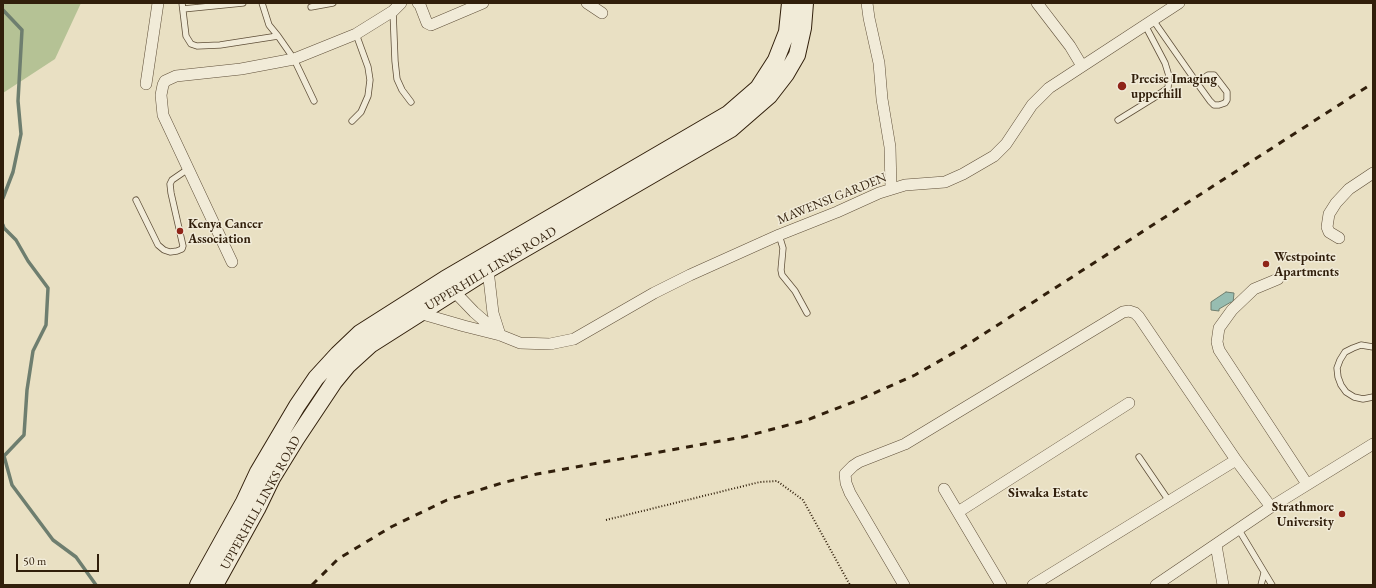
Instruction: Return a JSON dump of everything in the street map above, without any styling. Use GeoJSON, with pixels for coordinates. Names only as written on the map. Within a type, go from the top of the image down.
{"type":"FeatureCollection","features":[{"type":"Feature","properties":{"kind":"street"},"geometry":{"type":"LineString","coordinates":[[146,84],[158,3]]}},
{"type":"Feature","properties":{"kind":"street"},"geometry":{"type":"LineString","coordinates":[[232,262],[163,115],[161,95],[163,85],[166,81],[176,76],[241,69],[294,59],[356,34],[397,7],[410,3]]}},
{"type":"Feature","properties":{"kind":"street"},"geometry":{"type":"LineString","coordinates":[[418,3],[427,23],[431,25],[483,3]]}},
{"type":"Feature","properties":{"kind":"street"},"geometry":{"type":"LineString","coordinates":[[587,3],[602,13]]}},
{"type":"Feature","properties":{"kind":"street","name":"UPPERHILL LINKS ROAD"},"geometry":{"type":"LineString","coordinates":[[204,584],[253,516],[272,478],[296,439],[334,382],[348,365],[370,345],[454,292],[485,263],[728,114],[758,88],[776,60],[787,32],[790,3]]}},
{"type":"Feature","properties":{"kind":"street","name":"UPPERHILL LINKS ROAD"},"geometry":{"type":"LineString","coordinates":[[204,584],[258,472],[297,406],[316,378],[360,333],[445,279],[485,263],[731,129],[769,96],[786,74],[797,55],[803,28],[805,3]]}},
{"type":"Feature","properties":{"kind":"street"},"geometry":{"type":"LineString","coordinates":[[867,3],[878,63],[890,147],[891,189]]}},
{"type":"Feature","properties":{"kind":"street"},"geometry":{"type":"LineString","coordinates":[[1038,3],[1070,46],[1082,66]]}},
{"type":"Feature","properties":{"kind":"street","name":"MAWENSI GARDEN"},"geometry":{"type":"LineString","coordinates":[[500,335],[520,343],[535,344],[550,344],[574,339],[654,293],[778,235],[891,189],[905,185],[945,182],[963,174],[994,156],[1006,144],[1032,106],[1049,88],[1179,3]]}},
{"type":"Feature","properties":{"kind":"street"},"geometry":{"type":"LineString","coordinates":[[1339,238],[1329,232],[1327,227],[1329,214],[1336,203],[1349,189],[1373,173]]}},
{"type":"Feature","properties":{"kind":"street"},"geometry":{"type":"LineString","coordinates":[[485,263],[493,313],[500,335]]}},
{"type":"Feature","properties":{"kind":"street"},"geometry":{"type":"LineString","coordinates":[[445,279],[454,292],[500,335]]}},
{"type":"Feature","properties":{"kind":"street"},"geometry":{"type":"LineString","coordinates":[[1278,280],[1254,289],[1232,310],[1219,328],[1217,342],[1219,350],[1307,484]]}},
{"type":"Feature","properties":{"kind":"street"},"geometry":{"type":"LineString","coordinates":[[904,585],[850,493],[846,483],[845,474],[859,462],[905,444],[1123,312],[1129,311],[1139,317],[1236,460],[1271,507]]}},
{"type":"Feature","properties":{"kind":"street"},"geometry":{"type":"LineString","coordinates":[[419,313],[500,335]]}},
{"type":"Feature","properties":{"kind":"street"},"geometry":{"type":"LineString","coordinates":[[958,512],[1129,403]]}},
{"type":"Feature","properties":{"kind":"street"},"geometry":{"type":"LineString","coordinates":[[1156,585],[1216,546],[1271,507],[1373,444]]}},
{"type":"Feature","properties":{"kind":"street"},"geometry":{"type":"LineString","coordinates":[[1033,585],[1236,460]]}},
{"type":"Feature","properties":{"kind":"street"},"geometry":{"type":"LineString","coordinates":[[944,489],[1001,585]]}},
{"type":"Feature","properties":{"kind":"street"},"geometry":{"type":"LineString","coordinates":[[1216,546],[1223,585]]}},
{"type":"Feature","properties":{"kind":"lane"},"geometry":{"type":"LineString","coordinates":[[243,3],[183,6],[187,40],[191,44],[197,46],[220,45],[278,36]]}},
{"type":"Feature","properties":{"kind":"lane"},"geometry":{"type":"LineString","coordinates":[[262,3],[270,25],[294,59],[314,101]]}},
{"type":"Feature","properties":{"kind":"lane"},"geometry":{"type":"LineString","coordinates":[[311,7],[333,3]]}},
{"type":"Feature","properties":{"kind":"lane"},"geometry":{"type":"LineString","coordinates":[[397,7],[395,61],[397,79],[402,90],[411,102]]}},
{"type":"Feature","properties":{"kind":"lane"},"geometry":{"type":"LineString","coordinates":[[1149,22],[1214,105],[1225,103],[1227,100],[1227,92],[1214,75],[1208,75],[1197,83]]}},
{"type":"Feature","properties":{"kind":"lane"},"geometry":{"type":"LineString","coordinates":[[1118,120],[1168,88],[1169,76],[1149,22]]}},
{"type":"Feature","properties":{"kind":"lane"},"geometry":{"type":"LineString","coordinates":[[352,121],[361,112],[368,96],[370,80],[368,67],[356,34]]}},
{"type":"Feature","properties":{"kind":"lane"},"geometry":{"type":"LineString","coordinates":[[136,200],[158,245],[164,250],[170,252],[182,249],[183,246],[170,184],[172,180],[188,169]]}},
{"type":"Feature","properties":{"kind":"lane"},"geometry":{"type":"LineString","coordinates":[[778,235],[783,248],[782,275],[795,291],[807,313]]}},
{"type":"Feature","properties":{"kind":"lane"},"geometry":{"type":"LineString","coordinates":[[1373,347],[1361,345],[1345,352],[1337,368],[1341,385],[1346,392],[1354,397],[1362,399],[1373,397]]}},
{"type":"Feature","properties":{"kind":"lane"},"geometry":{"type":"LineString","coordinates":[[1139,457],[1169,501]]}},
{"type":"Feature","properties":{"kind":"lane"},"geometry":{"type":"LineString","coordinates":[[1239,530],[1272,585]]}},
{"type":"Feature","properties":{"kind":"lane"},"geometry":{"type":"LineString","coordinates":[[1261,585],[1264,573]]}},
{"type":"Feature","properties":{"kind":"path"},"geometry":{"type":"LineString","coordinates":[[606,520],[760,482],[776,481],[803,500],[850,585]]}},
{"type":"Feature","properties":{"kind":"green space"},"geometry":{"type":"Polygon","coordinates":[[[3,3],[81,3],[55,59],[3,93],[3,3]]]}},
{"type":"Feature","properties":{"kind":"water"},"geometry":{"type":"Polygon","coordinates":[[[1226,292],[1234,293],[1233,303],[1231,302],[1219,309],[1219,311],[1211,310],[1211,302],[1226,292]]]}},
{"type":"Feature","properties":{"kind":"waterway"},"geometry":{"type":"LineString","coordinates":[[3,10],[22,30],[18,101],[21,134],[13,172],[3,198]]}},
{"type":"Feature","properties":{"kind":"waterway"},"geometry":{"type":"LineString","coordinates":[[3,225],[4,228],[16,240],[28,261],[48,288],[46,325],[33,351],[27,390],[24,435],[4,456],[12,485],[53,540],[76,557],[96,585]]}},
{"type":"Feature","properties":{"kind":"railway"},"geometry":{"type":"LineString","coordinates":[[312,585],[338,559],[391,527],[447,500],[537,474],[743,437],[807,420],[861,399],[915,375],[962,348],[1373,83]]}},
{"type":"Feature","properties":{"kind":"place","name":"Precise Imaging upperhill"},"geometry":{"type":"Point","coordinates":[1122,86]}},
{"type":"Feature","properties":{"kind":"place","name":"Kenya Cancer Association"},"geometry":{"type":"Point","coordinates":[180,231]}},
{"type":"Feature","properties":{"kind":"place","name":"Westpointe Apartments"},"geometry":{"type":"Point","coordinates":[1266,264]}},
{"type":"Feature","properties":{"kind":"place","name":"Strathmore University"},"geometry":{"type":"Point","coordinates":[1342,514]}},
{"type":"Feature","properties":{"kind":"district","name":"Siwaka Estate"},"geometry":{"type":"Point","coordinates":[1048,493]}}]}
